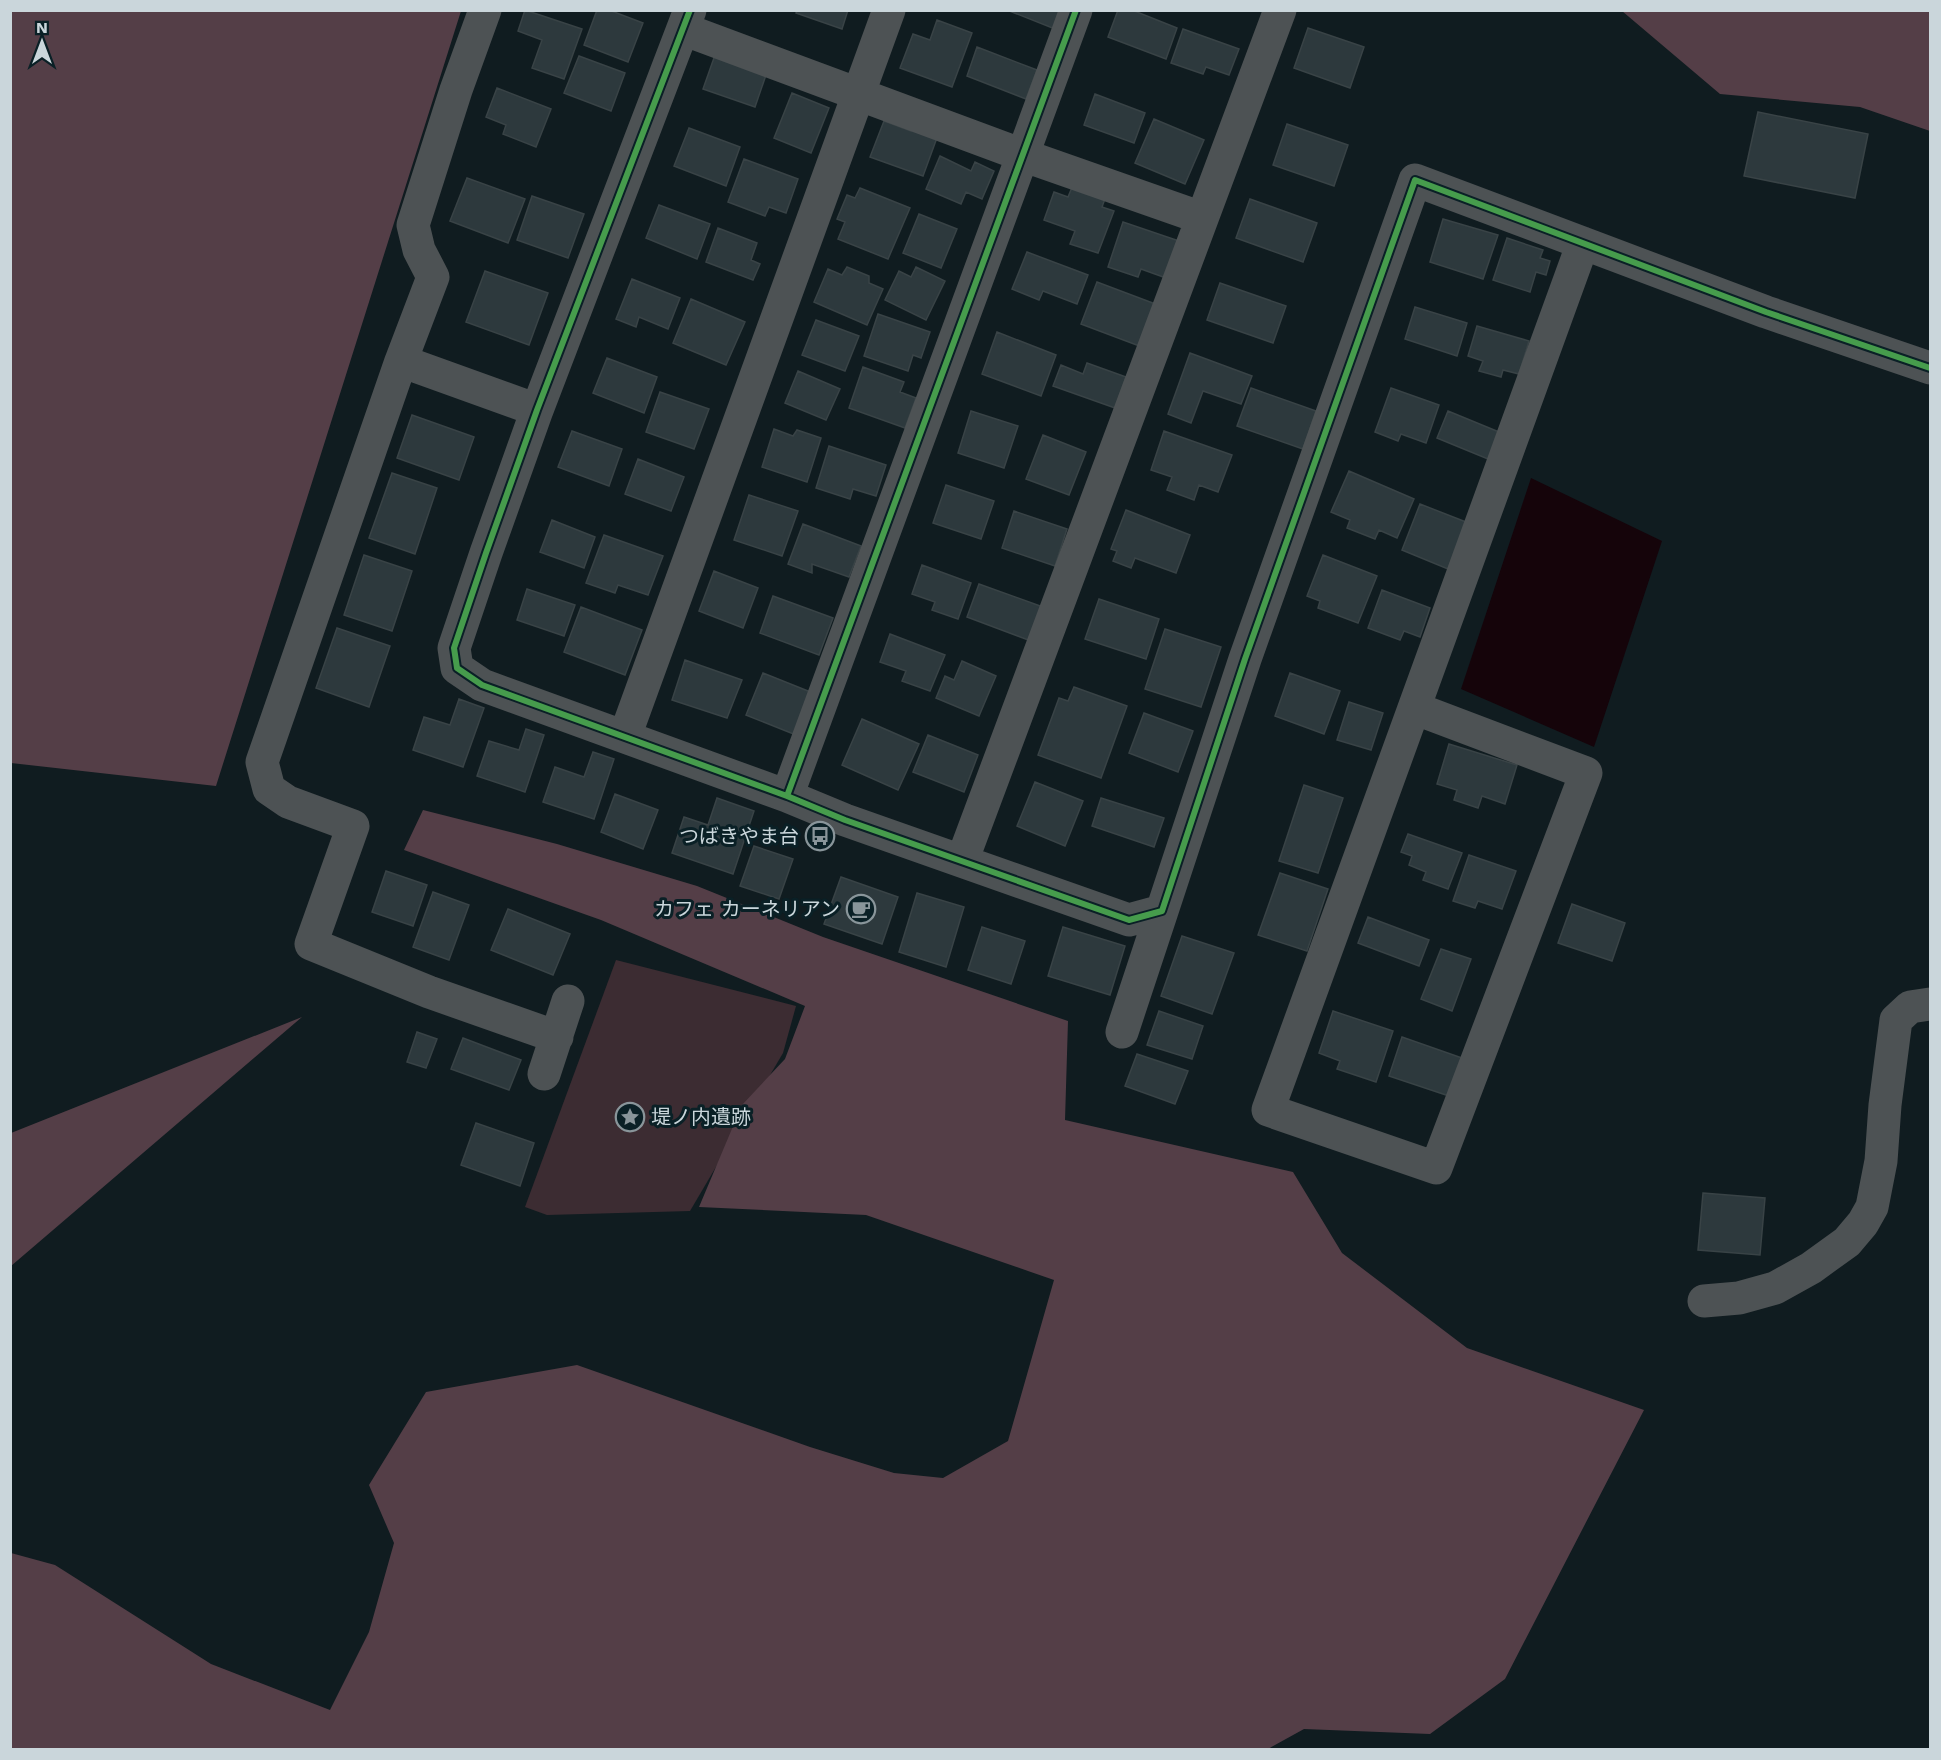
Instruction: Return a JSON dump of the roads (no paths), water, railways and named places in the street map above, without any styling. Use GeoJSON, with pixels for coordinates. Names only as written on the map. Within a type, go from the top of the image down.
{"type":"FeatureCollection","features":[{"type":"Feature","properties":{"kind":"street"},"geometry":{"type":"LineString","coordinates":[[485,10],[456,90],[413,225],[419,250],[433,277],[401,361],[262,762],[269,789],[288,802],[353,826],[311,944],[429,992],[557,1037]]}},
{"type":"Feature","properties":{"kind":"street"},"geometry":{"type":"LineString","coordinates":[[625,736],[889,10]]}},
{"type":"Feature","properties":{"kind":"street"},"geometry":{"type":"LineString","coordinates":[[787,796],[1076,10]]}},
{"type":"Feature","properties":{"kind":"street"},"geometry":{"type":"LineString","coordinates":[[962,861],[1280,10]]}},
{"type":"Feature","properties":{"kind":"street"},"geometry":{"type":"LineString","coordinates":[[1162,911],[1129,920],[845,820],[787,796],[482,684],[457,668],[454,648],[537,410],[687,20],[858,94],[1202,218]]}},
{"type":"Feature","properties":{"kind":"street"},"geometry":{"type":"LineString","coordinates":[[1122,1032],[1245,659],[1415,180],[1766,312],[1930,368]]}},
{"type":"Feature","properties":{"kind":"street"},"geometry":{"type":"LineString","coordinates":[[1414,708],[1586,772],[1436,1168],[1268,1110],[1414,708],[1583,243]]}},
{"type":"Feature","properties":{"kind":"street"},"geometry":{"type":"LineString","coordinates":[[401,361],[537,410]]}},
{"type":"Feature","properties":{"kind":"street"},"geometry":{"type":"LineString","coordinates":[[544,1074],[568,1001]]}},
{"type":"Feature","properties":{"kind":"street"},"geometry":{"type":"LineString","coordinates":[[1704,1301],[1739,1298],[1775,1287],[1811,1268],[1847,1242],[1863,1223],[1872,1207],[1881,1161],[1885,1105],[1896,1020],[1910,1007],[1930,1004]]}},
{"type":"Feature","properties":{"kind":"place","name":"つばきやま台"},"geometry":{"type":"Point","coordinates":[820,836]}},
{"type":"Feature","properties":{"kind":"place","name":"カフェ カーネリアン"},"geometry":{"type":"Point","coordinates":[861,909]}},
{"type":"Feature","properties":{"kind":"place","name":"堤ノ内遺跡"},"geometry":{"type":"Point","coordinates":[630,1117]}}]}
